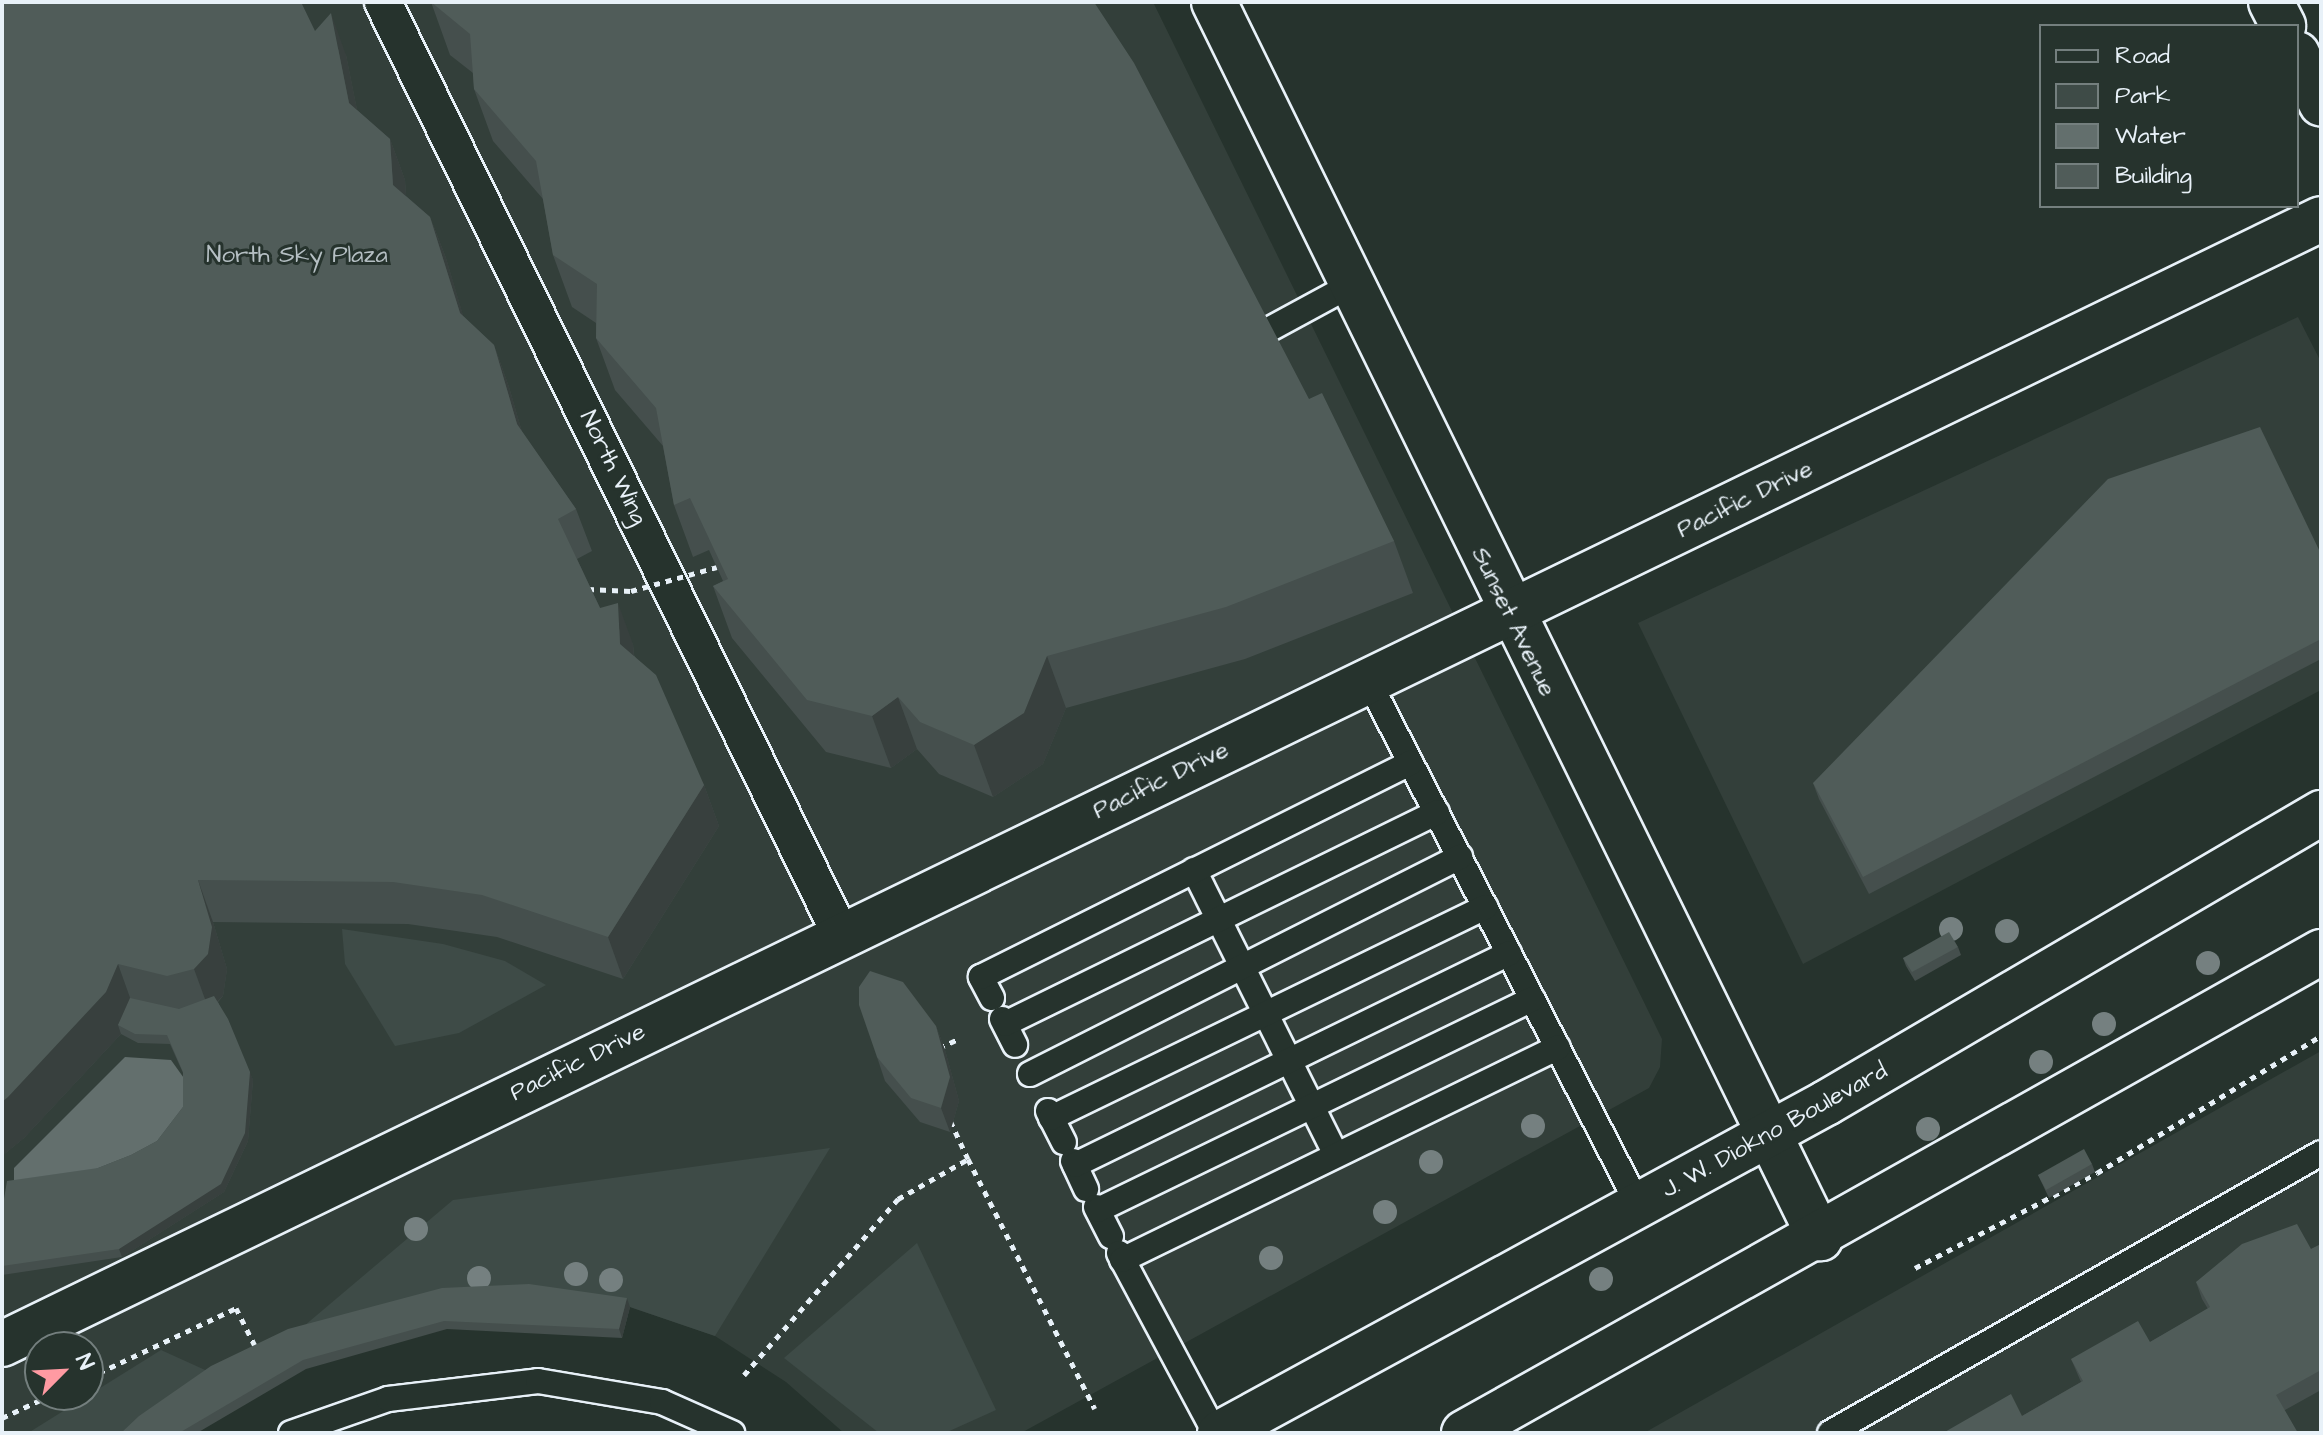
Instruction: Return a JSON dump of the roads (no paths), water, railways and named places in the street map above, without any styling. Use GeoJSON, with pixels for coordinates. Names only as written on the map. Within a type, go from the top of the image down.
{"type":"FeatureCollection","features":[{"type":"Feature","properties":{"kind":"street","name":"North Wing"},"geometry":{"type":"LineString","coordinates":[[383,2],[841,935]]}},
{"type":"Feature","properties":{"kind":"street","name":"Sunset Avenue"},"geometry":{"type":"LineString","coordinates":[[1214,2],[1509,614],[1820,1238]]}},
{"type":"Feature","properties":{"kind":"street"},"geometry":{"type":"LineString","coordinates":[[2271,2],[2282,24]]}},
{"type":"Feature","properties":{"kind":"street"},"geometry":{"type":"LineString","coordinates":[[2299,58],[2321,103]]}},
{"type":"Feature","properties":{"kind":"street","name":"Pacific Drive"},"geometry":{"type":"LineString","coordinates":[[2,1344],[2321,219]]}},
{"type":"Feature","properties":{"kind":"street","name":"J. W. Diokno Boulevard"},"geometry":{"type":"LineString","coordinates":[[1217,1433],[1769,1136],[2321,813]]}},
{"type":"Feature","properties":{"kind":"street"},"geometry":{"type":"LineString","coordinates":[[1464,1433],[1820,1238],[2321,952]]}},
{"type":"Feature","properties":{"kind":"lane"},"geometry":{"type":"LineString","coordinates":[[1268,330],[1351,285]]}},
{"type":"Feature","properties":{"kind":"lane"},"geometry":{"type":"LineString","coordinates":[[1369,682],[1639,1206]]}},
{"type":"Feature","properties":{"kind":"lane"},"geometry":{"type":"LineString","coordinates":[[1217,1433],[1117,1250],[981,977],[1411,763]]}},
{"type":"Feature","properties":{"kind":"lane"},"geometry":{"type":"LineString","coordinates":[[1023,1061],[1219,921],[1437,812]]}},
{"type":"Feature","properties":{"kind":"lane"},"geometry":{"type":"LineString","coordinates":[[1023,1061],[1242,967],[1460,857]]}},
{"type":"Feature","properties":{"kind":"lane"},"geometry":{"type":"LineString","coordinates":[[1194,870],[1336,1155]]}},
{"type":"Feature","properties":{"kind":"lane"},"geometry":{"type":"LineString","coordinates":[[1023,1061],[1267,1015],[1485,907]]}},
{"type":"Feature","properties":{"kind":"lane"},"geometry":{"type":"LineString","coordinates":[[1071,1156],[1289,1060],[1509,953]]}},
{"type":"Feature","properties":{"kind":"lane"},"geometry":{"type":"LineString","coordinates":[[1093,1202],[1312,1106],[1533,999]]}},
{"type":"Feature","properties":{"kind":"lane"},"geometry":{"type":"LineString","coordinates":[[1117,1250],[1336,1155],[1558,1047]]}},
{"type":"Feature","properties":{"kind":"lane"},"geometry":{"type":"LineString","coordinates":[[1830,1433],[2321,1153]]}},
{"type":"Feature","properties":{"kind":"lane"},"geometry":{"type":"LineString","coordinates":[[291,1433],[388,1399],[461,1385],[538,1381],[662,1402],[732,1433]]}},
{"type":"Feature","properties":{"kind":"water"},"geometry":{"type":"Polygon","coordinates":[[[125,1057],[171,1060],[186,1081],[186,1116],[134,1164],[14,1181],[14,1168],[125,1057]]]}},
{"type":"Feature","properties":{"kind":"park label","name":"North Sky Plaza"},"geometry":{"type":"Point","coordinates":[297,256]}}]}
